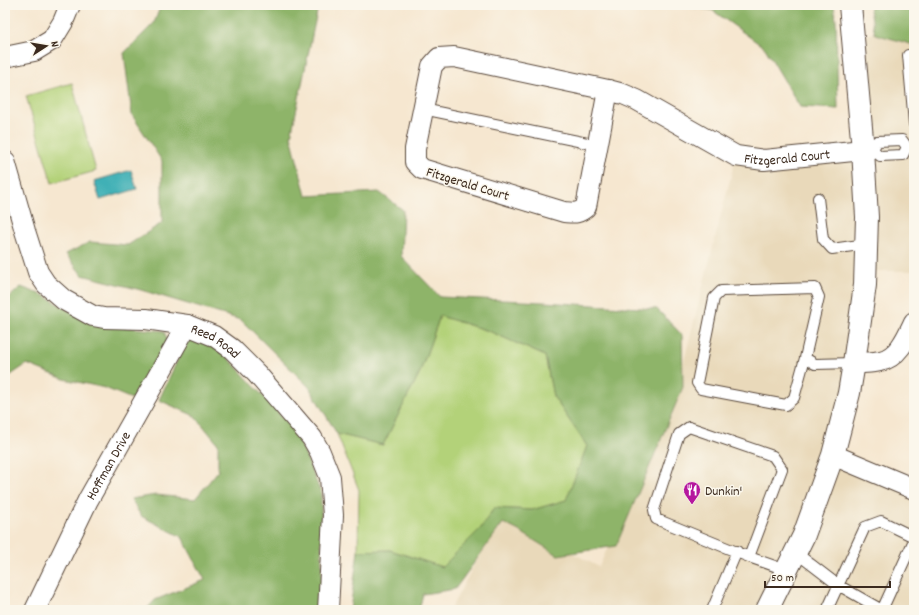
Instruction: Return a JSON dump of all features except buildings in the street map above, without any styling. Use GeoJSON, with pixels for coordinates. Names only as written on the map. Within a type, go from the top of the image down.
{"type":"FeatureCollection","features":[{"type":"Feature","properties":{"kind":"main road"},"geometry":{"type":"LineString","coordinates":[[767,610],[804,535],[833,454],[849,393],[865,285],[868,150],[850,5]]}},
{"type":"Feature","properties":{"kind":"street"},"geometry":{"type":"LineString","coordinates":[[5,57],[34,51],[52,40],[63,22],[70,5]]}},
{"type":"Feature","properties":{"kind":"street","name":"Fitzgerald Court"},"geometry":{"type":"LineString","coordinates":[[608,90],[586,207],[581,212],[564,212],[422,169],[415,162],[415,149],[432,66],[440,58],[454,57],[608,90],[624,94],[736,156],[764,160],[868,150]]}},
{"type":"Feature","properties":{"kind":"street","name":"Reed Road"},"geometry":{"type":"LineString","coordinates":[[5,161],[38,272],[46,284],[64,300],[93,316],[104,318],[146,319],[187,325],[214,336],[232,349],[257,374],[312,438],[320,452],[330,477],[333,515],[328,610]]}},
{"type":"Feature","properties":{"kind":"street"},"geometry":{"type":"LineString","coordinates":[[854,364],[881,361],[893,356],[906,340],[914,322]]}},
{"type":"Feature","properties":{"kind":"street","name":"Hoffman Drive"},"geometry":{"type":"LineString","coordinates":[[35,610],[88,500],[187,325]]}},
{"type":"Feature","properties":{"kind":"street"},"geometry":{"type":"LineString","coordinates":[[833,454],[914,490]]}},
{"type":"Feature","properties":{"kind":"lane"},"geometry":{"type":"LineString","coordinates":[[908,55],[914,124]]}},
{"type":"Feature","properties":{"kind":"lane"},"geometry":{"type":"LineString","coordinates":[[423,109],[597,145]]}},
{"type":"Feature","properties":{"kind":"lane"},"geometry":{"type":"LineString","coordinates":[[902,140],[911,146],[903,155],[880,156],[868,150],[877,141],[902,140]]}},
{"type":"Feature","properties":{"kind":"lane"},"geometry":{"type":"LineString","coordinates":[[818,198],[823,239],[832,248],[866,244]]}},
{"type":"Feature","properties":{"kind":"lane"},"geometry":{"type":"LineString","coordinates":[[815,288],[819,297],[805,358],[794,398],[786,405],[701,389],[697,383],[714,298],[721,291],[815,288]]}},
{"type":"Feature","properties":{"kind":"lane"},"geometry":{"type":"LineString","coordinates":[[805,358],[815,364],[854,364]]}},
{"type":"Feature","properties":{"kind":"lane"},"geometry":{"type":"LineString","coordinates":[[749,557],[782,469],[773,456],[690,427],[679,434],[654,510],[656,519],[749,557],[791,561],[838,585],[882,610],[914,538],[881,521],[865,527],[838,585],[827,610]]}},
{"type":"Feature","properties":{"kind":"lane"},"geometry":{"type":"LineString","coordinates":[[712,610],[737,551]]}},
{"type":"Feature","properties":{"kind":"shaded area"},"geometry":{"type":"Polygon","coordinates":[[[914,31],[914,271],[866,271],[833,455],[914,489],[914,610],[450,610],[501,515],[599,567],[675,396],[736,156],[859,150],[853,35],[914,31]]]}},
{"type":"Feature","properties":{"kind":"green space"},"geometry":{"type":"Polygon","coordinates":[[[161,5],[322,5],[317,12],[291,136],[306,196],[379,192],[403,210],[401,256],[440,297],[657,309],[682,335],[683,387],[616,546],[558,555],[503,523],[455,589],[423,594],[419,610],[350,610],[358,551],[390,550],[442,567],[481,528],[494,508],[532,510],[566,500],[587,446],[553,396],[545,356],[489,331],[440,316],[420,372],[383,445],[337,434],[309,387],[241,320],[141,290],[82,275],[66,254],[90,242],[128,245],[162,223],[162,161],[132,115],[124,53],[154,23],[161,5]]]}},
{"type":"Feature","properties":{"kind":"green space"},"geometry":{"type":"Polygon","coordinates":[[[675,5],[834,5],[836,20],[838,109],[800,107],[765,48],[712,10],[675,5]]]}},
{"type":"Feature","properties":{"kind":"green space"},"geometry":{"type":"Polygon","coordinates":[[[869,5],[914,5],[914,45],[875,34],[869,5]]]}},
{"type":"Feature","properties":{"kind":"green space"},"geometry":{"type":"Polygon","coordinates":[[[72,83],[96,171],[52,183],[26,96],[72,83]]]}},
{"type":"Feature","properties":{"kind":"green space"},"geometry":{"type":"Polygon","coordinates":[[[21,287],[45,296],[91,324],[164,331],[167,339],[158,361],[132,399],[105,388],[64,379],[27,364],[5,379],[5,311],[7,299],[21,287]]]}},
{"type":"Feature","properties":{"kind":"green space"},"geometry":{"type":"Polygon","coordinates":[[[440,316],[489,331],[545,356],[553,396],[587,446],[567,500],[532,510],[494,508],[481,528],[442,567],[390,550],[358,551],[359,490],[337,434],[383,445],[420,372],[440,316]]]}},
{"type":"Feature","properties":{"kind":"green space"},"geometry":{"type":"Polygon","coordinates":[[[192,337],[220,349],[296,432],[321,493],[321,610],[146,610],[155,600],[205,580],[182,537],[141,516],[131,499],[156,495],[195,499],[218,471],[218,444],[195,416],[159,400],[183,348],[192,337]]]}},
{"type":"Feature","properties":{"kind":"water"},"geometry":{"type":"Polygon","coordinates":[[[131,170],[137,189],[100,200],[94,181],[131,170]]]}},
{"type":"Feature","properties":{"kind":"place","name":"Dunkin'"},"geometry":{"type":"Point","coordinates":[692,505]}}]}
